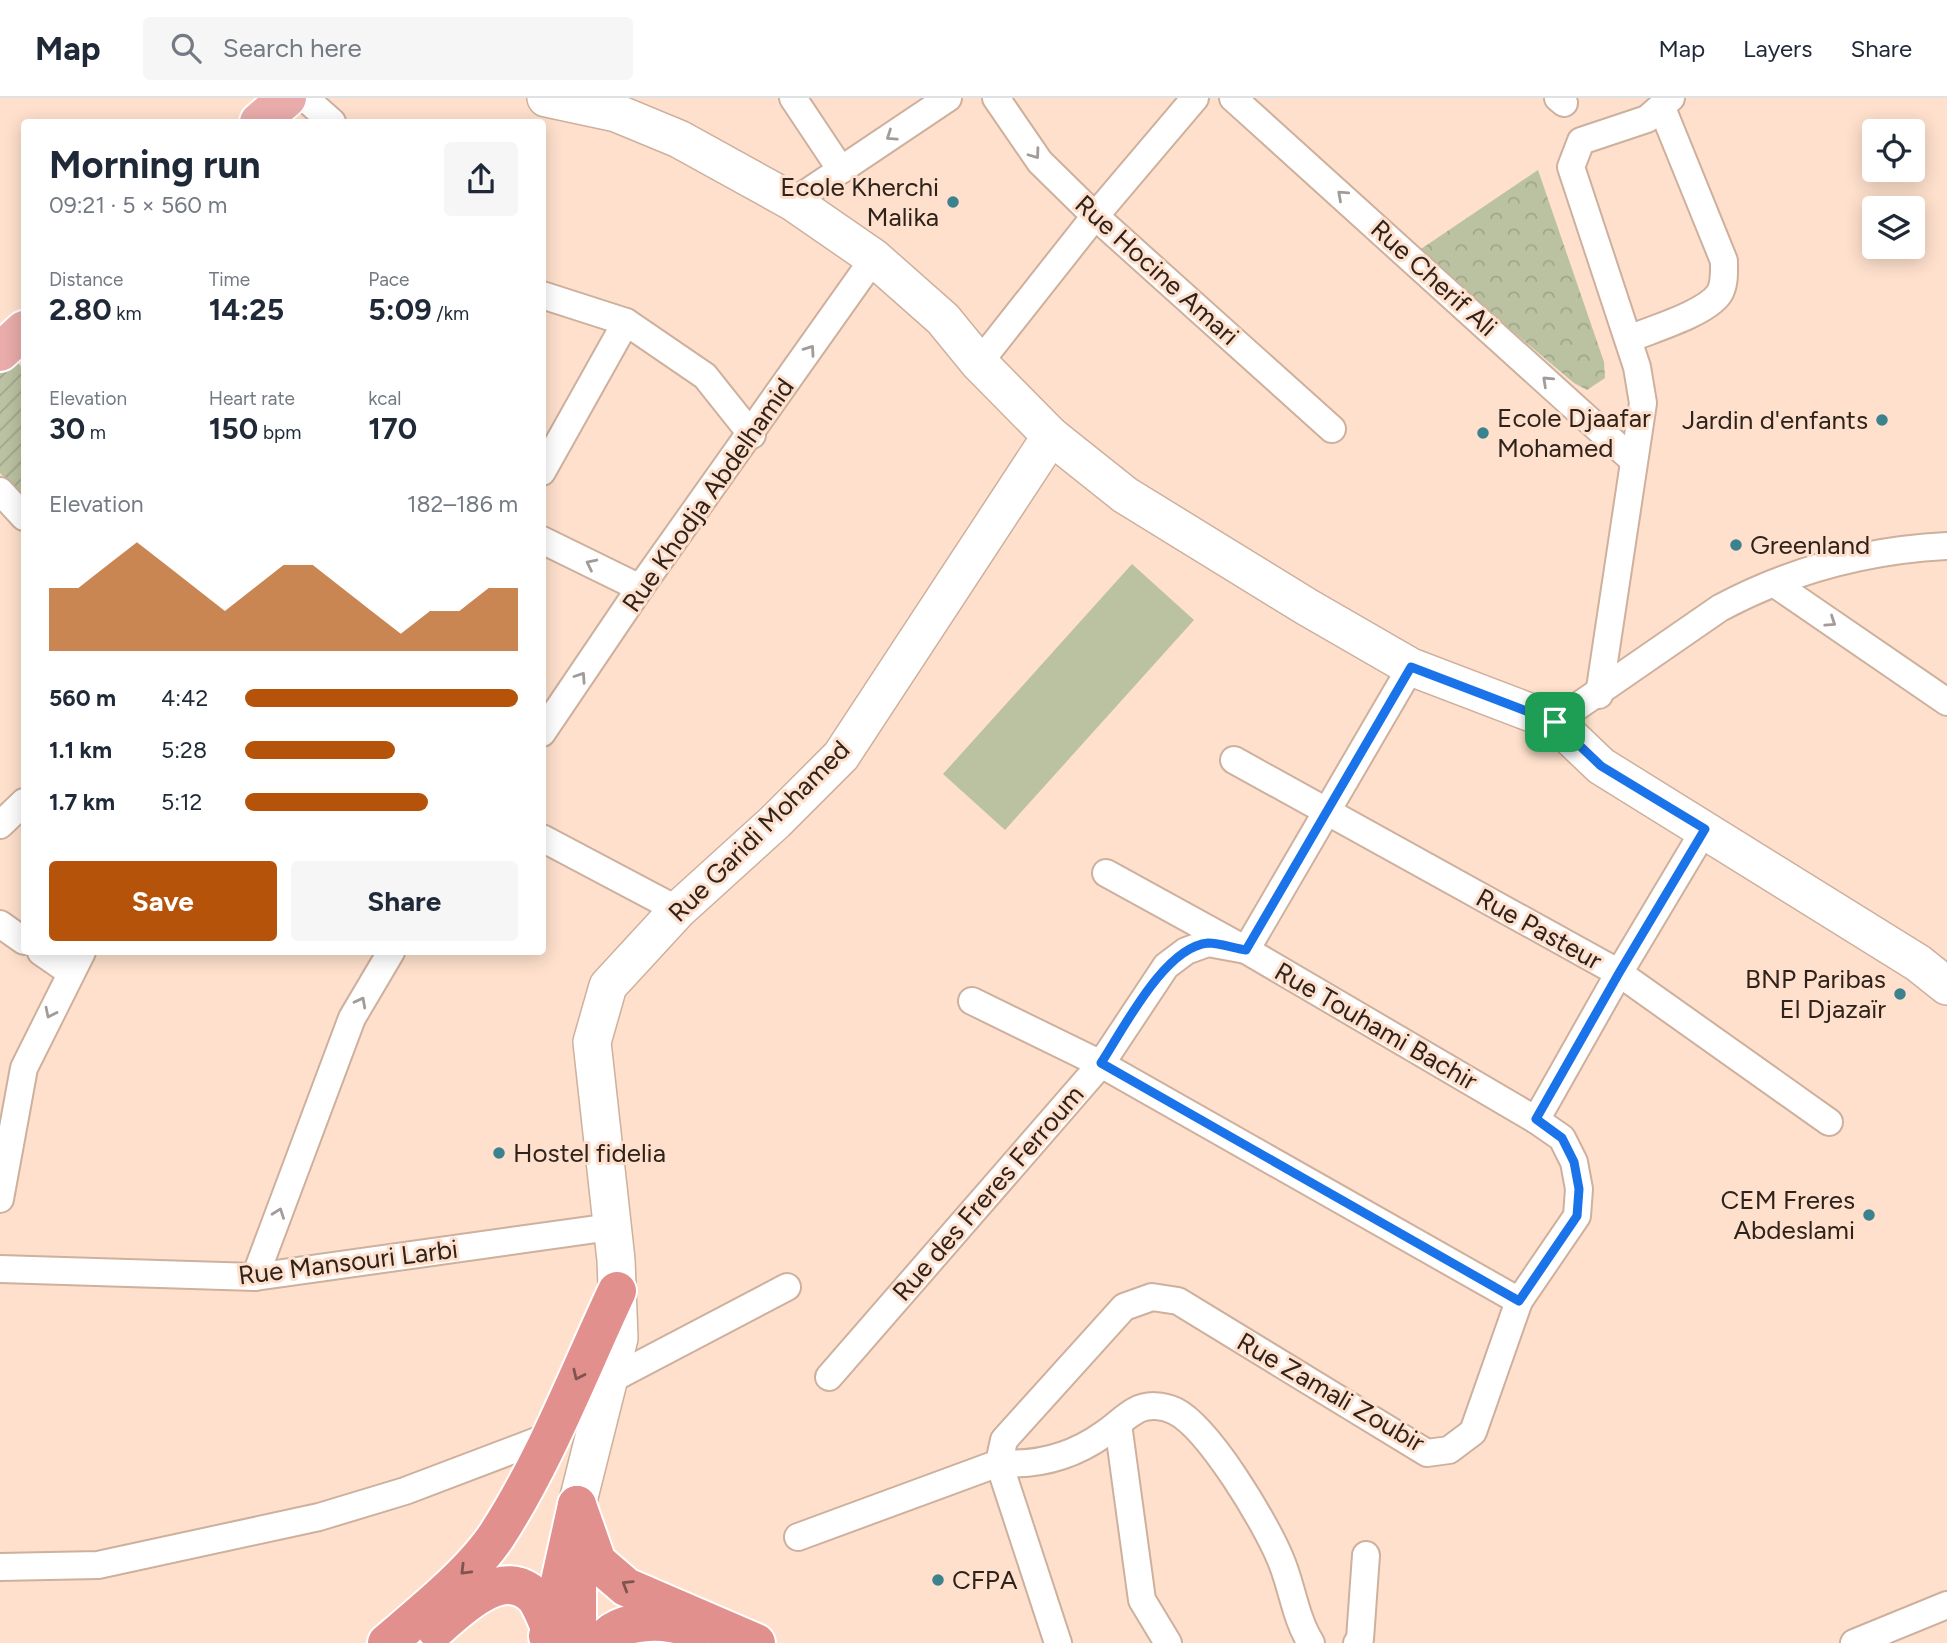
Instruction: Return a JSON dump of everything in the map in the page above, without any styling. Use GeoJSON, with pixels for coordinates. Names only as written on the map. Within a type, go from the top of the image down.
{"type":"FeatureCollection","features":[{"type":"Feature","properties":{"kind":"highway"},"geometry":{"type":"LineString","coordinates":[[387,1643],[468,1568],[496,1537],[550,1436],[614,1259]]}},
{"type":"Feature","properties":{"kind":"highway"},"geometry":{"type":"LineString","coordinates":[[558,1637],[577,1505]]}},
{"type":"Feature","properties":{"kind":"highway"},"geometry":{"type":"LineString","coordinates":[[577,1505],[597,1562],[626,1587],[756,1643]]}},
{"type":"Feature","properties":{"kind":"highway"},"geometry":{"type":"LineString","coordinates":[[418,1643],[463,1605],[484,1592],[505,1585],[517,1585],[535,1597],[558,1637]]}},
{"type":"Feature","properties":{"kind":"highway"},"geometry":{"type":"LineString","coordinates":[[603,1643],[605,1638],[632,1622],[683,1624],[715,1643]]}},
{"type":"Feature","properties":{"kind":"main road"},"geometry":{"type":"LineString","coordinates":[[262,119],[287,98]]}},
{"type":"Feature","properties":{"kind":"main road"},"geometry":{"type":"LineString","coordinates":[[546,98],[616,113],[680,139],[793,202],[874,258],[943,320],[979,363],[1051,436],[1125,495],[1307,607],[1411,667],[1555,722],[1601,766],[1918,963],[1947,986]]}},
{"type":"Feature","properties":{"kind":"main road","name":"Rue Garidi Mohamed"},"geometry":{"type":"LineString","coordinates":[[577,1505],[619,1338],[614,1259],[592,1042],[608,986],[678,910],[775,822],[841,756],[1051,436]]}},
{"type":"Feature","properties":{"kind":"street"},"geometry":{"type":"LineString","coordinates":[[305,98],[329,119]]}},
{"type":"Feature","properties":{"kind":"street"},"geometry":{"type":"LineString","coordinates":[[793,98],[841,170]]}},
{"type":"Feature","properties":{"kind":"street"},"geometry":{"type":"LineString","coordinates":[[793,202],[948,98]]}},
{"type":"Feature","properties":{"kind":"street","name":"Rue Hocine Amari"},"geometry":{"type":"LineString","coordinates":[[996,98],[1040,162],[1095,216],[1332,429]]}},
{"type":"Feature","properties":{"kind":"street"},"geometry":{"type":"LineString","coordinates":[[979,363],[1095,216],[1195,98]]}},
{"type":"Feature","properties":{"kind":"street","name":"Rue Cherif Ali"},"geometry":{"type":"LineString","coordinates":[[1233,98],[1633,460]]}},
{"type":"Feature","properties":{"kind":"street"},"geometry":{"type":"LineString","coordinates":[[1599,695],[1643,403],[1629,339],[1571,167],[1574,153],[1581,141],[1647,119],[1667,103],[1724,261],[1724,279],[1720,293],[1707,306],[1629,339]]}},
{"type":"Feature","properties":{"kind":"street","name":"Rue Khodja Abdelhamid"},"geometry":{"type":"LineString","coordinates":[[546,727],[640,589],[752,435],[874,258]]}},
{"type":"Feature","properties":{"kind":"street"},"geometry":{"type":"LineString","coordinates":[[546,296],[626,323],[705,376],[752,435]]}},
{"type":"Feature","properties":{"kind":"street"},"geometry":{"type":"LineString","coordinates":[[546,465],[626,323]]}},
{"type":"Feature","properties":{"kind":"street"},"geometry":{"type":"LineString","coordinates":[[0,491],[21,514]]}},
{"type":"Feature","properties":{"kind":"street"},"geometry":{"type":"LineString","coordinates":[[546,542],[640,589]]}},
{"type":"Feature","properties":{"kind":"street"},"geometry":{"type":"LineString","coordinates":[[1555,722],[1599,695],[1720,608],[1774,583],[1850,557],[1888,549],[1947,546]]}},
{"type":"Feature","properties":{"kind":"street"},"geometry":{"type":"LineString","coordinates":[[1774,583],[1947,702]]}},
{"type":"Feature","properties":{"kind":"street"},"geometry":{"type":"LineString","coordinates":[[1246,950],[1411,667]]}},
{"type":"Feature","properties":{"kind":"street","name":"Rue Pasteur"},"geometry":{"type":"LineString","coordinates":[[1234,760],[1327,814],[1619,973],[1829,1122]]}},
{"type":"Feature","properties":{"kind":"street"},"geometry":{"type":"LineString","coordinates":[[0,825],[21,805]]}},
{"type":"Feature","properties":{"kind":"street"},"geometry":{"type":"LineString","coordinates":[[1536,1119],[1705,829]]}},
{"type":"Feature","properties":{"kind":"street"},"geometry":{"type":"LineString","coordinates":[[546,840],[678,910]]}},
{"type":"Feature","properties":{"kind":"street","name":"Rue Touhami Bachir"},"geometry":{"type":"LineString","coordinates":[[1106,873],[1246,950],[1536,1119]]}},
{"type":"Feature","properties":{"kind":"street"},"geometry":{"type":"LineString","coordinates":[[0,924],[21,939]]}},
{"type":"Feature","properties":{"kind":"street","name":"Rue des Freres Ferroum"},"geometry":{"type":"LineString","coordinates":[[829,1377],[1101,1063],[1166,966],[1186,951],[1208,943],[1246,950]]}},
{"type":"Feature","properties":{"kind":"street"},"geometry":{"type":"LineString","coordinates":[[0,1199],[24,1068],[76,962],[52,955]]}},
{"type":"Feature","properties":{"kind":"street"},"geometry":{"type":"LineString","coordinates":[[255,1277],[352,1018],[389,955]]}},
{"type":"Feature","properties":{"kind":"street"},"geometry":{"type":"LineString","coordinates":[[972,1001],[1101,1063],[1519,1301]]}},
{"type":"Feature","properties":{"kind":"street","name":"Rue Zamali Zoubir"},"geometry":{"type":"LineString","coordinates":[[999,1463],[1004,1440],[1124,1307],[1152,1297],[1178,1301],[1427,1453],[1449,1450],[1473,1432],[1519,1301],[1577,1216],[1579,1189],[1574,1162],[1562,1138],[1536,1119]]}},
{"type":"Feature","properties":{"kind":"street","name":"Rue Mansouri Larbi"},"geometry":{"type":"LineString","coordinates":[[0,1269],[255,1277],[614,1259]]}},
{"type":"Feature","properties":{"kind":"street"},"geometry":{"type":"LineString","coordinates":[[608,1381],[787,1287]]}},
{"type":"Feature","properties":{"kind":"street"},"geometry":{"type":"LineString","coordinates":[[798,1537],[999,1463],[1025,1465],[1052,1460],[1101,1436],[1136,1410],[1157,1405],[1177,1412],[1204,1437],[1261,1517],[1281,1559],[1311,1643]]}},
{"type":"Feature","properties":{"kind":"street"},"geometry":{"type":"LineString","coordinates":[[1118,1424],[1142,1600],[1168,1643]]}},
{"type":"Feature","properties":{"kind":"street"},"geometry":{"type":"LineString","coordinates":[[0,1567],[98,1566],[319,1517],[405,1491],[550,1436]]}},
{"type":"Feature","properties":{"kind":"street"},"geometry":{"type":"LineString","coordinates":[[999,1463],[1058,1643]]}},
{"type":"Feature","properties":{"kind":"street"},"geometry":{"type":"LineString","coordinates":[[1357,1643],[1360,1639],[1366,1555]]}},
{"type":"Feature","properties":{"kind":"street"},"geometry":{"type":"LineString","coordinates":[[1854,1643],[1947,1605]]}},
{"type":"Feature","properties":{"kind":"green space"},"geometry":{"type":"Polygon","coordinates":[[[1538,170],[1604,362],[1605,378],[1587,390],[1574,383],[1418,251],[1538,170]]]}},
{"type":"Feature","properties":{"kind":"green space"},"geometry":{"type":"Polygon","coordinates":[[[13,357],[21,366],[21,496],[0,473],[0,370],[13,357]]]}},
{"type":"Feature","properties":{"kind":"green space"},"geometry":{"type":"Polygon","coordinates":[[[1132,564],[1194,620],[1005,830],[943,774],[1132,564]]]}},
{"type":"Feature","properties":{"kind":"place","name":"Ecole Kherchi Malika"},"geometry":{"type":"Point","coordinates":[953,202]}},
{"type":"Feature","properties":{"kind":"place","name":"Jardin d'enfants"},"geometry":{"type":"Point","coordinates":[1882,420]}},
{"type":"Feature","properties":{"kind":"place","name":"Ecole Djaafar Mohamed"},"geometry":{"type":"Point","coordinates":[1483,433]}},
{"type":"Feature","properties":{"kind":"place","name":"Greenland"},"geometry":{"type":"Point","coordinates":[1736,545]}},
{"type":"Feature","properties":{"kind":"place","name":"BNP Paribas El Djazaïr"},"geometry":{"type":"Point","coordinates":[1900,994]}},
{"type":"Feature","properties":{"kind":"place","name":"Hostel fidelia"},"geometry":{"type":"Point","coordinates":[499,1153]}},
{"type":"Feature","properties":{"kind":"place","name":"CEM Freres Abdeslami"},"geometry":{"type":"Point","coordinates":[1869,1215]}},
{"type":"Feature","properties":{"kind":"place","name":"CFPA"},"geometry":{"type":"Point","coordinates":[938,1580]}},
{"type":"Feature","properties":{"kind":"route"},"geometry":{"type":"LineString","coordinates":[[1411,667],[1555,722],[1601,766],[1705,829],[1536,1119],[1562,1138],[1574,1162],[1579,1189],[1577,1216],[1519,1301],[1101,1063],[1166,966],[1186,951],[1208,943],[1246,950],[1411,667]]}}]}
